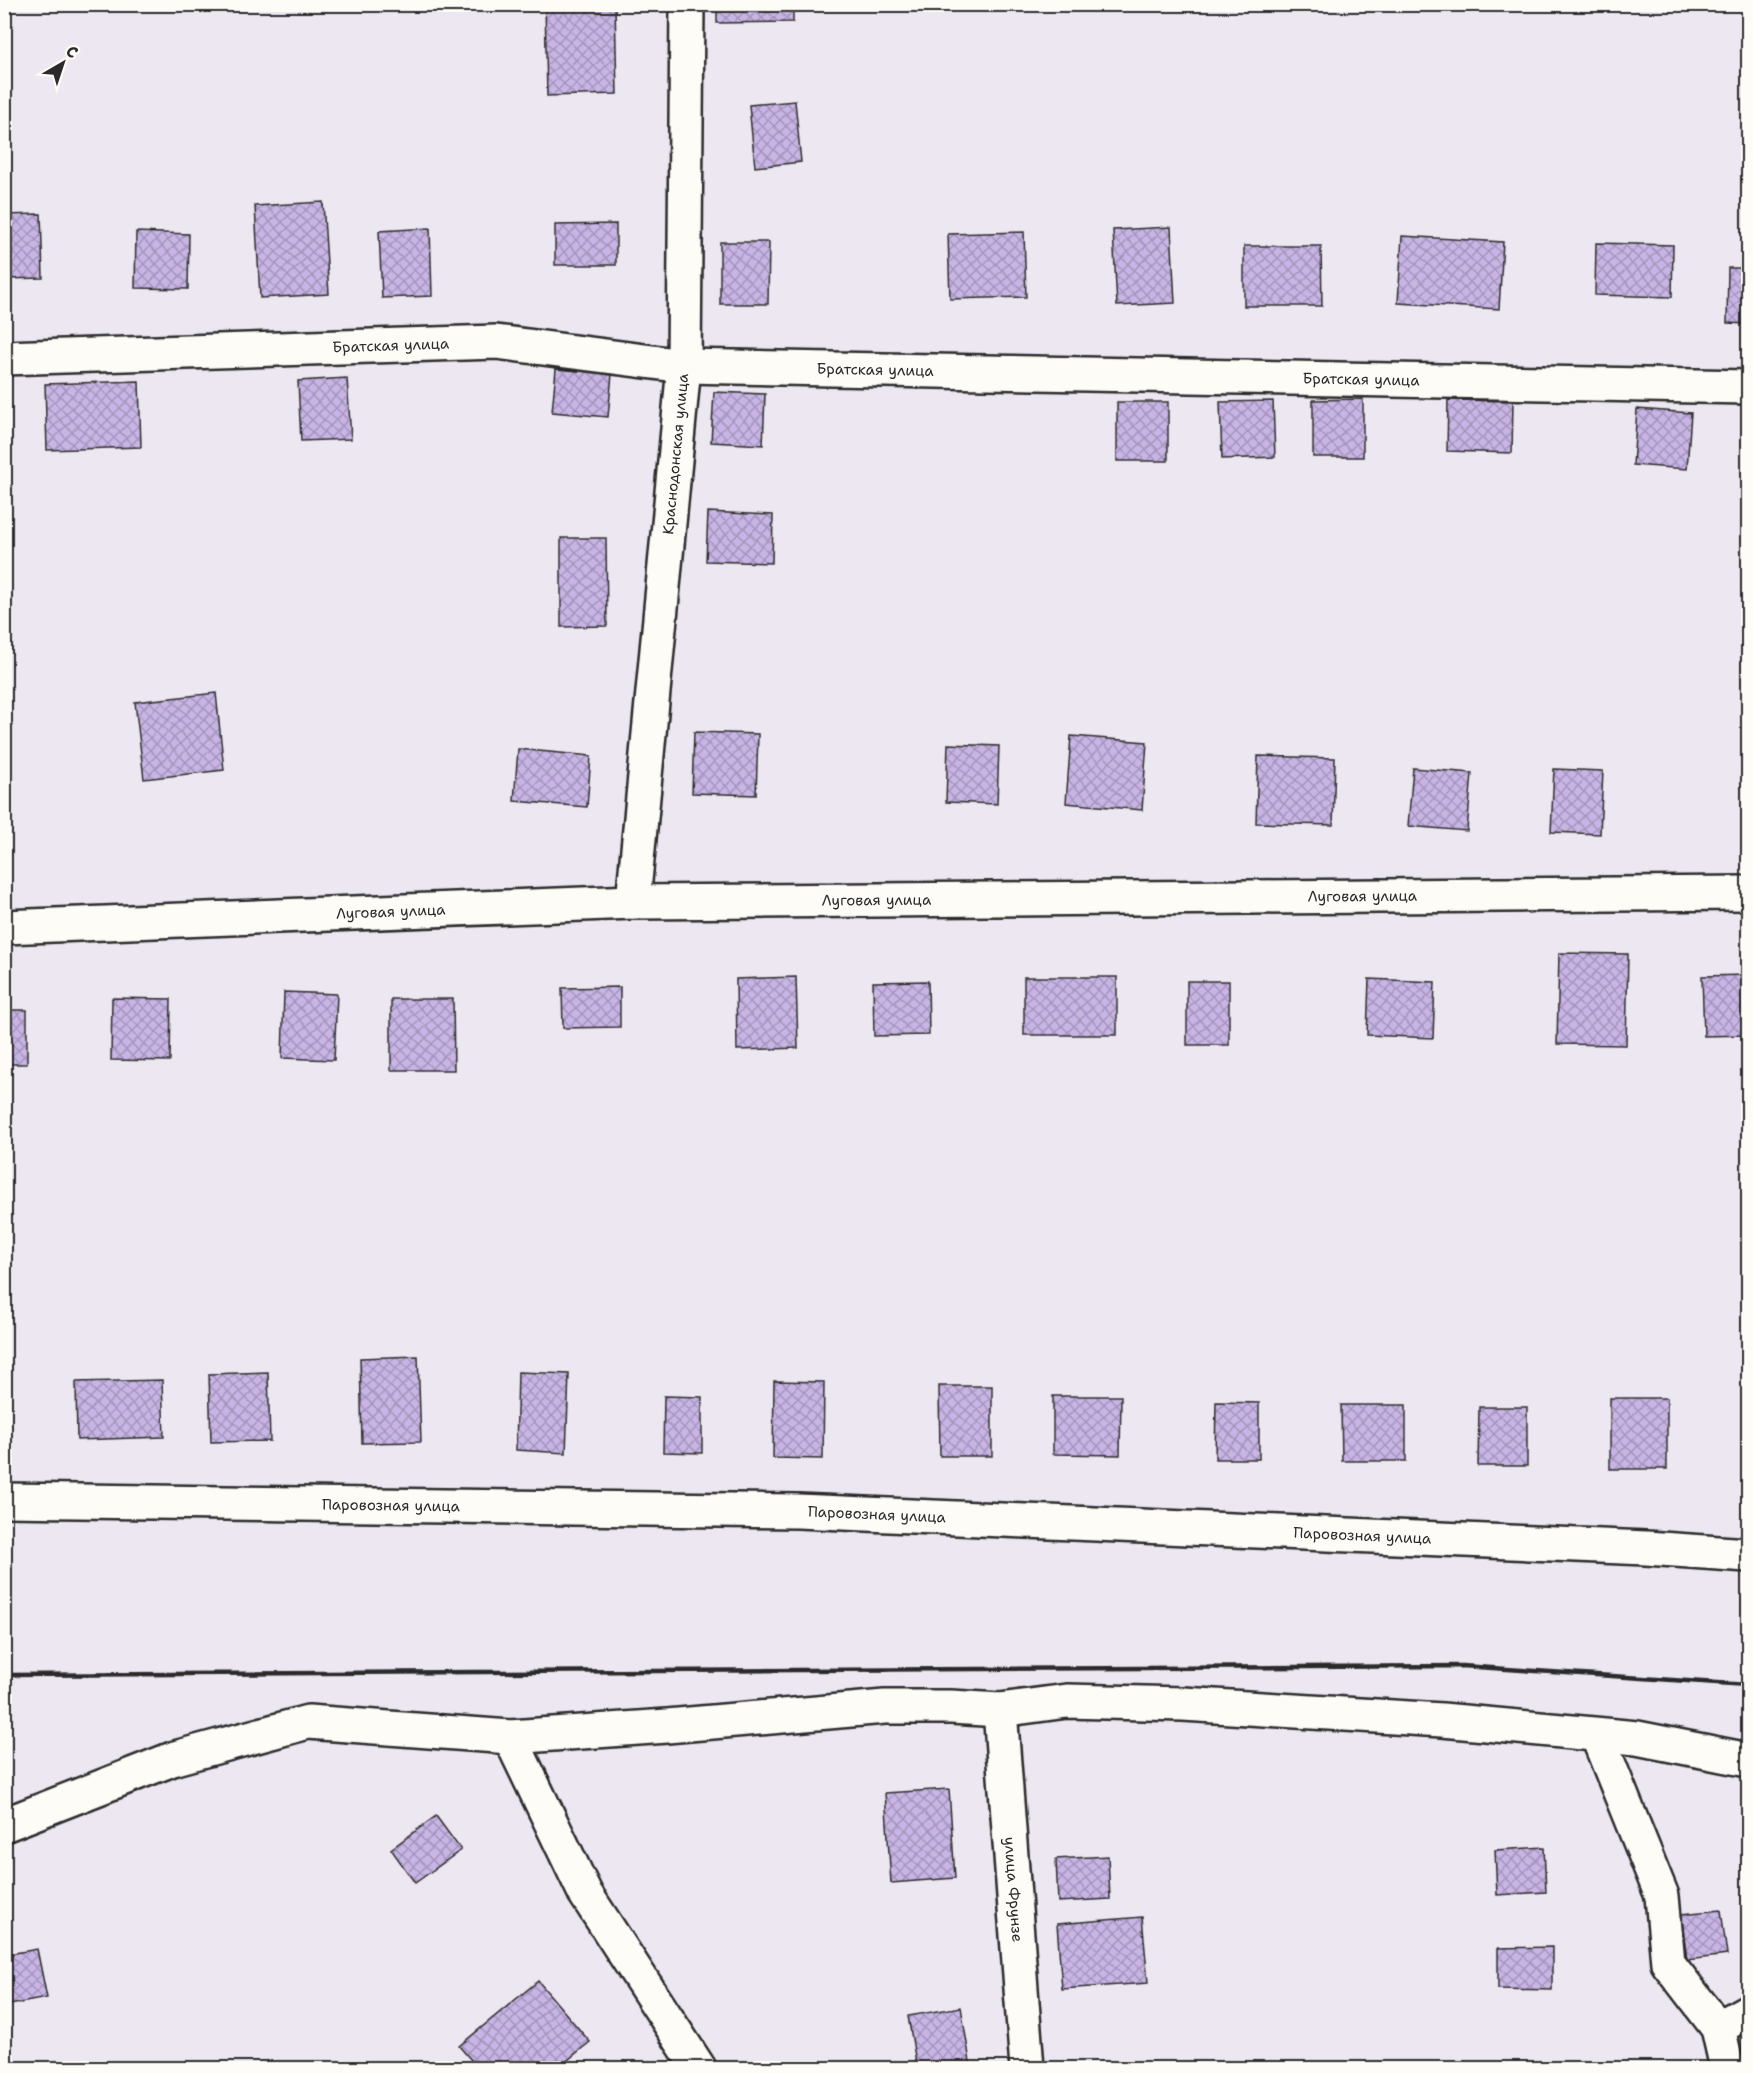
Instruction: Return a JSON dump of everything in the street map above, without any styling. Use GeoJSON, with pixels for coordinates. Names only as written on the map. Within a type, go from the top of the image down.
{"type":"FeatureCollection","features":[{"type":"Feature","properties":{"kind":"street","name":"Краснодонская улица"},"geometry":{"type":"LineString","coordinates":[[633,902],[684,366],[687,4]]}},
{"type":"Feature","properties":{"kind":"street","name":"Братская улица"},"geometry":{"type":"LineString","coordinates":[[4,358],[496,342],[684,366],[1749,387]]}},
{"type":"Feature","properties":{"kind":"street","name":"Луговая улица"},"geometry":{"type":"LineString","coordinates":[[4,927],[633,902],[1749,893]]}},
{"type":"Feature","properties":{"kind":"street","name":"Паровозная улица"},"geometry":{"type":"LineString","coordinates":[[4,1500],[798,1511],[1749,1554]]}},
{"type":"Feature","properties":{"kind":"street"},"geometry":{"type":"LineString","coordinates":[[4,1825],[175,1758],[308,1722],[510,1737],[885,1707],[1000,1710],[1067,1701],[1183,1704],[1442,1720],[1637,1738],[1749,1760]]}},
{"type":"Feature","properties":{"kind":"street","name":"улица Фрунзе"},"geometry":{"type":"LineString","coordinates":[[1000,1710],[1028,2068]]}},
{"type":"Feature","properties":{"kind":"street"},"geometry":{"type":"LineString","coordinates":[[1597,1735],[1662,1896],[1668,1963],[1718,2028],[1727,2068]]}},
{"type":"Feature","properties":{"kind":"street"},"geometry":{"type":"LineString","coordinates":[[510,1737],[585,1893],[699,2068]]}},
{"type":"Feature","properties":{"kind":"street"},"geometry":{"type":"LineString","coordinates":[[1718,2028],[1749,2011]]}},
{"type":"Feature","properties":{"kind":"building"},"geometry":{"type":"Polygon","coordinates":[[[545,4],[615,4],[617,94],[547,96],[545,4]]]}},
{"type":"Feature","properties":{"kind":"building"},"geometry":{"type":"Polygon","coordinates":[[[717,4],[793,4],[793,22],[717,23],[717,4]]]}},
{"type":"Feature","properties":{"kind":"building"},"geometry":{"type":"Polygon","coordinates":[[[795,101],[801,162],[755,167],[749,105],[795,101]]]}},
{"type":"Feature","properties":{"kind":"building"},"geometry":{"type":"Polygon","coordinates":[[[323,202],[329,294],[260,298],[255,206],[323,202]]]}},
{"type":"Feature","properties":{"kind":"building"},"geometry":{"type":"Polygon","coordinates":[[[41,214],[43,278],[4,279],[4,215],[41,214]]]}},
{"type":"Feature","properties":{"kind":"building"},"geometry":{"type":"Polygon","coordinates":[[[616,224],[616,265],[555,265],[555,225],[616,224]]]}},
{"type":"Feature","properties":{"kind":"building"},"geometry":{"type":"Polygon","coordinates":[[[1171,227],[1175,303],[1117,306],[1113,230],[1171,227]]]}},
{"type":"Feature","properties":{"kind":"building"},"geometry":{"type":"Polygon","coordinates":[[[430,228],[432,296],[382,298],[379,231],[430,228]]]}},
{"type":"Feature","properties":{"kind":"building"},"geometry":{"type":"Polygon","coordinates":[[[136,232],[189,234],[188,289],[135,288],[136,232]]]}},
{"type":"Feature","properties":{"kind":"building"},"geometry":{"type":"Polygon","coordinates":[[[1024,232],[1026,297],[950,299],[948,234],[1024,232]]]}},
{"type":"Feature","properties":{"kind":"building"},"geometry":{"type":"Polygon","coordinates":[[[1402,236],[1503,242],[1499,309],[1398,303],[1402,236]]]}},
{"type":"Feature","properties":{"kind":"building"},"geometry":{"type":"Polygon","coordinates":[[[720,242],[769,242],[768,304],[720,304],[720,242]]]}},
{"type":"Feature","properties":{"kind":"building"},"geometry":{"type":"Polygon","coordinates":[[[1596,243],[1673,245],[1672,297],[1595,295],[1596,243]]]}},
{"type":"Feature","properties":{"kind":"building"},"geometry":{"type":"Polygon","coordinates":[[[1244,246],[1321,246],[1322,306],[1244,306],[1244,246]]]}},
{"type":"Feature","properties":{"kind":"building"},"geometry":{"type":"Polygon","coordinates":[[[1728,268],[1748,268],[1748,324],[1727,323],[1728,268]]]}},
{"type":"Feature","properties":{"kind":"building"},"geometry":{"type":"Polygon","coordinates":[[[556,369],[612,374],[608,417],[552,412],[556,369]]]}},
{"type":"Feature","properties":{"kind":"building"},"geometry":{"type":"Polygon","coordinates":[[[347,378],[351,439],[301,441],[298,381],[347,378]]]}},
{"type":"Feature","properties":{"kind":"building"},"geometry":{"type":"Polygon","coordinates":[[[139,381],[141,447],[47,450],[45,384],[139,381]]]}},
{"type":"Feature","properties":{"kind":"building"},"geometry":{"type":"Polygon","coordinates":[[[714,392],[765,394],[763,445],[711,442],[714,392]]]}},
{"type":"Feature","properties":{"kind":"building"},"geometry":{"type":"Polygon","coordinates":[[[1363,399],[1363,457],[1313,457],[1313,400],[1363,399]]]}},
{"type":"Feature","properties":{"kind":"building"},"geometry":{"type":"Polygon","coordinates":[[[1448,400],[1513,401],[1512,453],[1447,451],[1448,400]]]}},
{"type":"Feature","properties":{"kind":"building"},"geometry":{"type":"Polygon","coordinates":[[[1273,401],[1275,457],[1222,459],[1220,402],[1273,401]]]}},
{"type":"Feature","properties":{"kind":"building"},"geometry":{"type":"Polygon","coordinates":[[[1117,402],[1168,402],[1168,461],[1117,461],[1117,402]]]}},
{"type":"Feature","properties":{"kind":"building"},"geometry":{"type":"Polygon","coordinates":[[[1637,409],[1691,413],[1687,469],[1633,465],[1637,409]]]}},
{"type":"Feature","properties":{"kind":"building"},"geometry":{"type":"Polygon","coordinates":[[[708,512],[773,515],[772,563],[706,561],[708,512]]]}},
{"type":"Feature","properties":{"kind":"building"},"geometry":{"type":"Polygon","coordinates":[[[561,538],[606,538],[607,626],[561,627],[561,538]]]}},
{"type":"Feature","properties":{"kind":"building"},"geometry":{"type":"Polygon","coordinates":[[[216,693],[224,770],[144,779],[135,702],[216,693]]]}},
{"type":"Feature","properties":{"kind":"building"},"geometry":{"type":"Polygon","coordinates":[[[694,732],[758,734],[756,795],[692,793],[694,732]]]}},
{"type":"Feature","properties":{"kind":"building"},"geometry":{"type":"Polygon","coordinates":[[[1071,736],[1147,742],[1142,810],[1066,803],[1071,736]]]}},
{"type":"Feature","properties":{"kind":"building"},"geometry":{"type":"Polygon","coordinates":[[[948,744],[999,746],[997,804],[946,802],[948,744]]]}},
{"type":"Feature","properties":{"kind":"building"},"geometry":{"type":"Polygon","coordinates":[[[518,749],[591,756],[587,807],[514,801],[518,749]]]}},
{"type":"Feature","properties":{"kind":"building"},"geometry":{"type":"Polygon","coordinates":[[[1258,756],[1335,758],[1333,825],[1256,823],[1258,756]]]}},
{"type":"Feature","properties":{"kind":"building"},"geometry":{"type":"Polygon","coordinates":[[[1413,768],[1472,773],[1467,831],[1408,826],[1413,768]]]}},
{"type":"Feature","properties":{"kind":"building"},"geometry":{"type":"Polygon","coordinates":[[[1554,769],[1603,771],[1600,834],[1551,832],[1554,769]]]}},
{"type":"Feature","properties":{"kind":"building"},"geometry":{"type":"Polygon","coordinates":[[[1559,953],[1628,954],[1626,1045],[1557,1044],[1559,953]]]}},
{"type":"Feature","properties":{"kind":"building"},"geometry":{"type":"Polygon","coordinates":[[[1748,975],[1748,1035],[1704,1036],[1702,976],[1748,975]]]}},
{"type":"Feature","properties":{"kind":"building"},"geometry":{"type":"Polygon","coordinates":[[[796,977],[798,1048],[737,1050],[736,979],[796,977]]]}},
{"type":"Feature","properties":{"kind":"building"},"geometry":{"type":"Polygon","coordinates":[[[1024,977],[1117,977],[1117,1035],[1024,1035],[1024,977]]]}},
{"type":"Feature","properties":{"kind":"building"},"geometry":{"type":"Polygon","coordinates":[[[1369,979],[1435,982],[1433,1038],[1367,1035],[1369,979]]]}},
{"type":"Feature","properties":{"kind":"building"},"geometry":{"type":"Polygon","coordinates":[[[928,981],[929,1035],[874,1036],[873,982],[928,981]]]}},
{"type":"Feature","properties":{"kind":"building"},"geometry":{"type":"Polygon","coordinates":[[[1187,981],[1229,981],[1229,1045],[1187,1045],[1187,981]]]}},
{"type":"Feature","properties":{"kind":"building"},"geometry":{"type":"Polygon","coordinates":[[[620,987],[620,1027],[563,1028],[562,988],[620,987]]]}},
{"type":"Feature","properties":{"kind":"building"},"geometry":{"type":"Polygon","coordinates":[[[284,992],[337,994],[334,1060],[282,1058],[284,992]]]}},
{"type":"Feature","properties":{"kind":"building"},"geometry":{"type":"Polygon","coordinates":[[[112,998],[171,999],[170,1061],[111,1060],[112,998]]]}},
{"type":"Feature","properties":{"kind":"building"},"geometry":{"type":"Polygon","coordinates":[[[391,999],[453,999],[454,1070],[391,1070],[391,999]]]}},
{"type":"Feature","properties":{"kind":"building"},"geometry":{"type":"Polygon","coordinates":[[[4,1010],[27,1010],[27,1064],[4,1064],[4,1010]]]}},
{"type":"Feature","properties":{"kind":"building"},"geometry":{"type":"Polygon","coordinates":[[[418,1356],[421,1442],[362,1443],[360,1358],[418,1356]]]}},
{"type":"Feature","properties":{"kind":"building"},"geometry":{"type":"Polygon","coordinates":[[[268,1372],[270,1441],[211,1442],[209,1374],[268,1372]]]}},
{"type":"Feature","properties":{"kind":"building"},"geometry":{"type":"Polygon","coordinates":[[[518,1372],[569,1374],[566,1453],[516,1450],[518,1372]]]}},
{"type":"Feature","properties":{"kind":"building"},"geometry":{"type":"Polygon","coordinates":[[[162,1380],[164,1437],[77,1440],[76,1382],[162,1380]]]}},
{"type":"Feature","properties":{"kind":"building"},"geometry":{"type":"Polygon","coordinates":[[[774,1381],[824,1382],[823,1459],[773,1458],[774,1381]]]}},
{"type":"Feature","properties":{"kind":"building"},"geometry":{"type":"Polygon","coordinates":[[[939,1386],[992,1386],[992,1456],[940,1456],[939,1386]]]}},
{"type":"Feature","properties":{"kind":"building"},"geometry":{"type":"Polygon","coordinates":[[[664,1396],[702,1397],[702,1453],[663,1452],[664,1396]]]}},
{"type":"Feature","properties":{"kind":"building"},"geometry":{"type":"Polygon","coordinates":[[[1053,1396],[1121,1396],[1120,1455],[1053,1454],[1053,1396]]]}},
{"type":"Feature","properties":{"kind":"building"},"geometry":{"type":"Polygon","coordinates":[[[1610,1398],[1667,1398],[1667,1469],[1610,1469],[1610,1398]]]}},
{"type":"Feature","properties":{"kind":"building"},"geometry":{"type":"Polygon","coordinates":[[[1216,1402],[1259,1403],[1259,1459],[1215,1459],[1216,1402]]]}},
{"type":"Feature","properties":{"kind":"building"},"geometry":{"type":"Polygon","coordinates":[[[1341,1405],[1406,1405],[1406,1461],[1342,1461],[1341,1405]]]}},
{"type":"Feature","properties":{"kind":"building"},"geometry":{"type":"Polygon","coordinates":[[[1479,1407],[1527,1407],[1527,1466],[1478,1466],[1479,1407]]]}},
{"type":"Feature","properties":{"kind":"building"},"geometry":{"type":"Polygon","coordinates":[[[949,1789],[955,1878],[891,1883],[885,1793],[949,1789]]]}},
{"type":"Feature","properties":{"kind":"building"},"geometry":{"type":"Polygon","coordinates":[[[436,1816],[461,1850],[415,1883],[391,1849],[436,1816]]]}},
{"type":"Feature","properties":{"kind":"building"},"geometry":{"type":"Polygon","coordinates":[[[1544,1847],[1546,1892],[1497,1895],[1495,1850],[1544,1847]]]}},
{"type":"Feature","properties":{"kind":"building"},"geometry":{"type":"Polygon","coordinates":[[[1108,1856],[1110,1899],[1058,1902],[1056,1859],[1108,1856]]]}},
{"type":"Feature","properties":{"kind":"building"},"geometry":{"type":"Polygon","coordinates":[[[1721,1910],[1727,1955],[1687,1960],[1681,1914],[1721,1910]]]}},
{"type":"Feature","properties":{"kind":"building"},"geometry":{"type":"Polygon","coordinates":[[[1142,1917],[1148,1983],[1062,1989],[1057,1924],[1142,1917]]]}},
{"type":"Feature","properties":{"kind":"building"},"geometry":{"type":"Polygon","coordinates":[[[1552,1947],[1552,1990],[1498,1989],[1498,1948],[1552,1947]]]}},
{"type":"Feature","properties":{"kind":"building"},"geometry":{"type":"Polygon","coordinates":[[[37,1949],[47,1998],[4,2006],[4,1955],[37,1949]]]}},
{"type":"Feature","properties":{"kind":"building"},"geometry":{"type":"Polygon","coordinates":[[[538,1981],[590,2042],[558,2068],[478,2068],[459,2046],[538,1981]]]}},
{"type":"Feature","properties":{"kind":"building"},"geometry":{"type":"Polygon","coordinates":[[[961,2007],[971,2068],[917,2068],[908,2016],[961,2007]]]}},
{"type":"Feature","properties":{"kind":"building"},"geometry":{"type":"Polygon","coordinates":[[[1552,2062],[1553,2068],[1479,2068],[1479,2067],[1552,2062]]]}},
{"type":"Feature","properties":{"kind":"railway"},"geometry":{"type":"LineString","coordinates":[[4,1675],[1462,1666],[1748,1685]]}}]}
